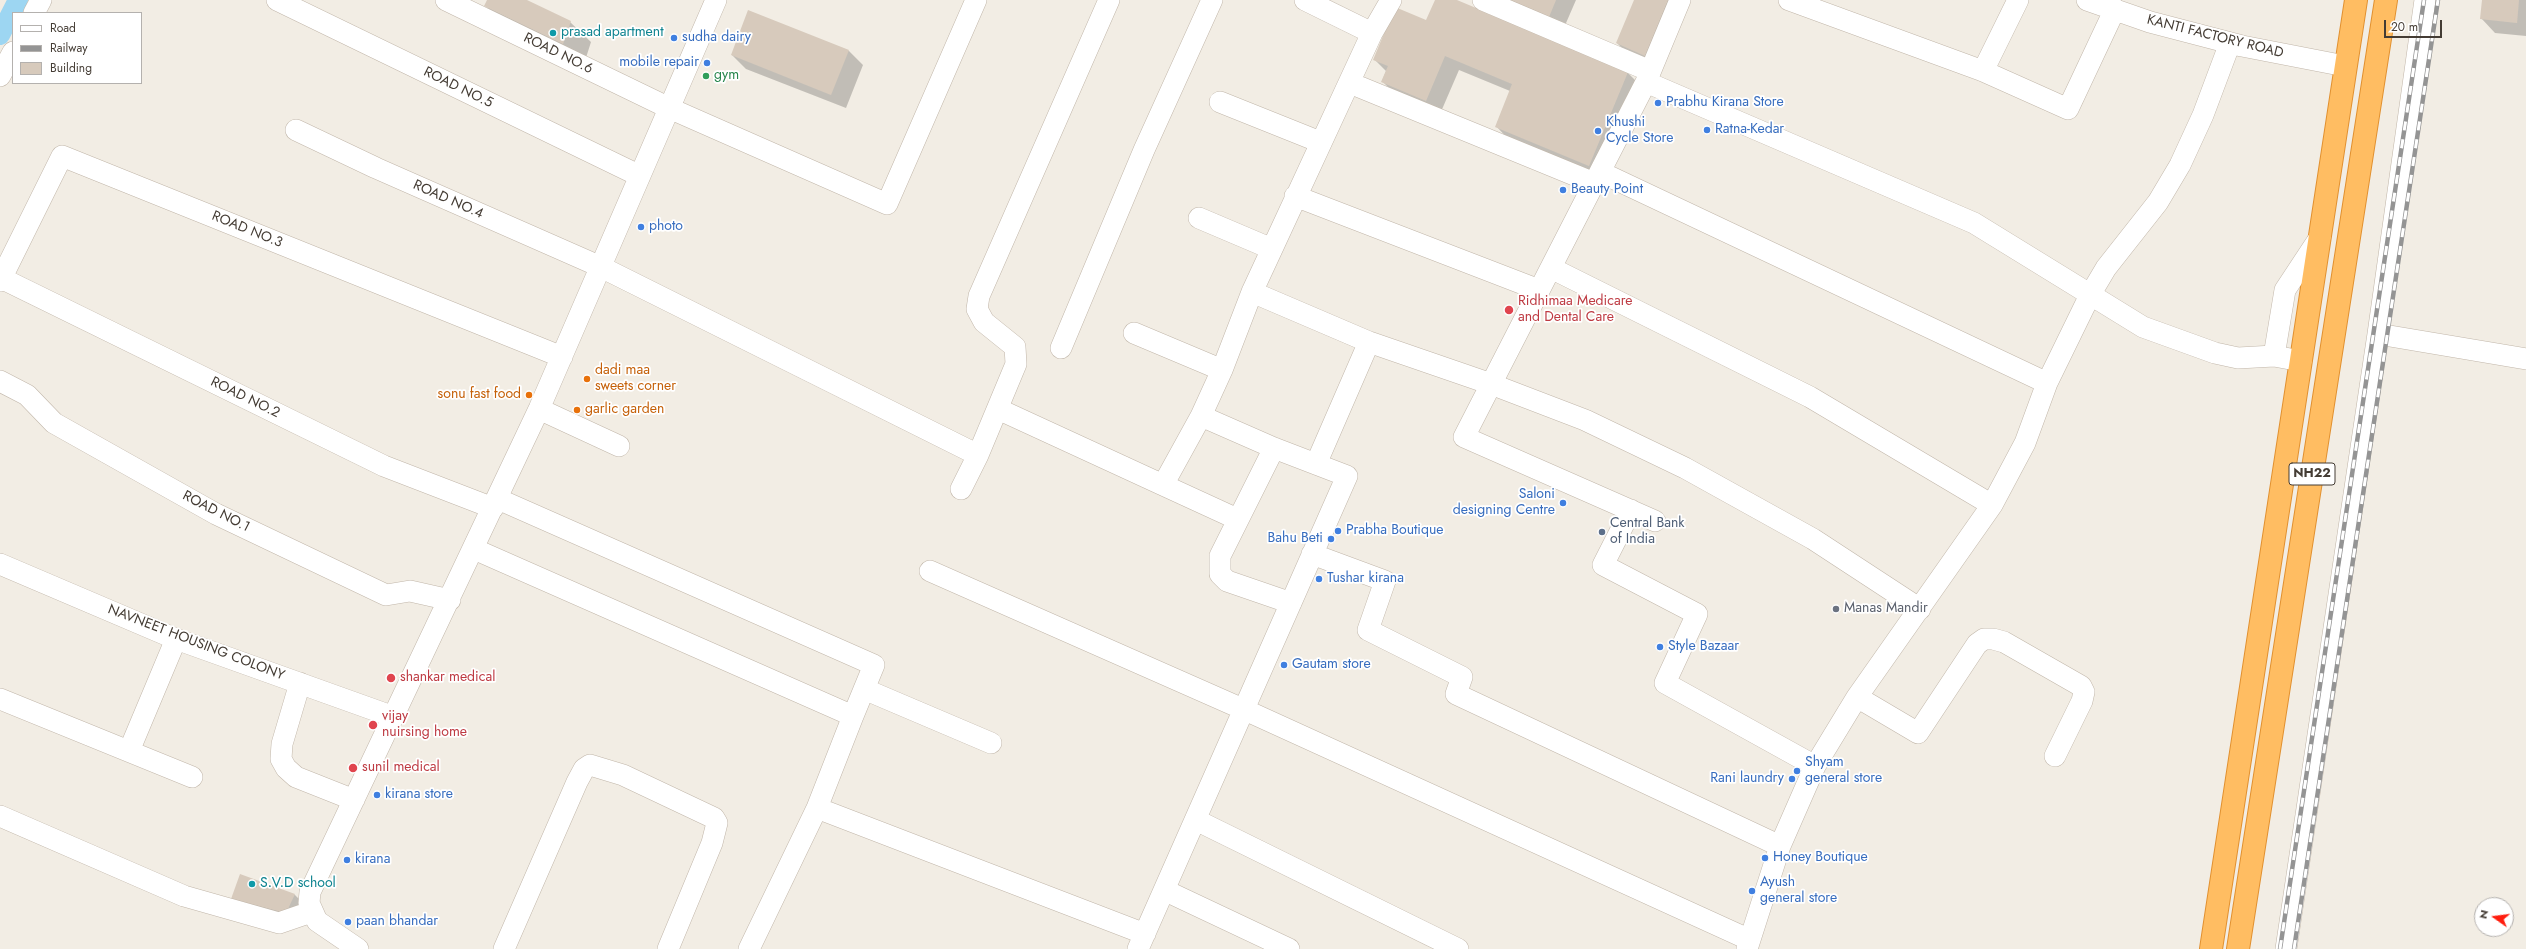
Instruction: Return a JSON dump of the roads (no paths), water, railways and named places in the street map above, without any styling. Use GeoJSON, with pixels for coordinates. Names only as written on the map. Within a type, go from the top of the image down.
{"type":"FeatureCollection","features":[{"type":"Feature","properties":{"kind":"highway","name":"NH22"},"geometry":{"type":"LineString","coordinates":[[2211,949],[2356,0]]}},
{"type":"Feature","properties":{"kind":"highway","name":"NH22"},"geometry":{"type":"LineString","coordinates":[[2238,949],[2386,0]]}},
{"type":"Feature","properties":{"kind":"street"},"geometry":{"type":"LineString","coordinates":[[35,12],[41,0]]}},
{"type":"Feature","properties":{"kind":"street","name":"ROAD NO.5"},"geometry":{"type":"LineString","coordinates":[[277,0],[640,176]]}},
{"type":"Feature","properties":{"kind":"street","name":"ROAD NO.6"},"geometry":{"type":"LineString","coordinates":[[446,0],[669,108],[886,204],[976,0]]}},
{"type":"Feature","properties":{"kind":"street"},"geometry":{"type":"LineString","coordinates":[[961,489],[978,455],[1016,364],[1015,347],[984,322],[977,309],[979,296],[1109,0]]}},
{"type":"Feature","properties":{"kind":"street"},"geometry":{"type":"LineString","coordinates":[[1061,348],[1144,150],[1212,0]]}},
{"type":"Feature","properties":{"kind":"street"},"geometry":{"type":"LineString","coordinates":[[1304,0],[1372,32]]}},
{"type":"Feature","properties":{"kind":"street"},"geometry":{"type":"LineString","coordinates":[[1163,485],[1201,416],[1222,370],[1252,292],[1295,196],[1350,83],[1372,32],[1391,0]]}},
{"type":"Feature","properties":{"kind":"street"},"geometry":{"type":"LineString","coordinates":[[1483,0],[1974,223],[2090,296],[2143,327],[2214,353],[2238,358],[2274,356],[2301,361]]}},
{"type":"Feature","properties":{"kind":"street"},"geometry":{"type":"LineString","coordinates":[[1655,521],[1464,437],[1648,76],[1680,0]]}},
{"type":"Feature","properties":{"kind":"street"},"geometry":{"type":"LineString","coordinates":[[1789,0],[1983,71],[2068,109],[2115,10]]}},
{"type":"Feature","properties":{"kind":"street"},"geometry":{"type":"LineString","coordinates":[[1983,71],[2018,0]]}},
{"type":"Feature","properties":{"kind":"street","name":"KANTI FACTORY ROAD"},"geometry":{"type":"LineString","coordinates":[[2087,0],[2115,10],[2230,43],[2345,66]]}},
{"type":"Feature","properties":{"kind":"street"},"geometry":{"type":"LineString","coordinates":[[2286,949],[2378,334],[2424,0]]}},
{"type":"Feature","properties":{"kind":"street"},"geometry":{"type":"LineString","coordinates":[[0,816],[184,896],[279,923],[311,902],[354,800],[539,410],[669,108],[711,2]]}},
{"type":"Feature","properties":{"kind":"street"},"geometry":{"type":"LineString","coordinates":[[930,571],[1245,710],[1749,945],[1780,846],[1815,766],[1857,697],[1992,505],[2025,443],[2047,383],[2090,296],[2106,268],[2158,202],[2180,165],[2203,115],[2230,43]]}},
{"type":"Feature","properties":{"kind":"street"},"geometry":{"type":"LineString","coordinates":[[0,76],[12,54]]}},
{"type":"Feature","properties":{"kind":"street"},"geometry":{"type":"LineString","coordinates":[[1350,83],[1597,177],[2047,383]]}},
{"type":"Feature","properties":{"kind":"street"},"geometry":{"type":"LineString","coordinates":[[1220,102],[1320,142]]}},
{"type":"Feature","properties":{"kind":"street","name":"ROAD NO.4"},"geometry":{"type":"LineString","coordinates":[[296,130],[376,168],[601,267],[978,455]]}},
{"type":"Feature","properties":{"kind":"street","name":"ROAD NO.3"},"geometry":{"type":"LineString","coordinates":[[1,280],[62,156],[562,357]]}},
{"type":"Feature","properties":{"kind":"street"},"geometry":{"type":"LineString","coordinates":[[1295,196],[1539,290]]}},
{"type":"Feature","properties":{"kind":"street"},"geometry":{"type":"LineString","coordinates":[[1199,218],[1272,248]]}},
{"type":"Feature","properties":{"kind":"street"},"geometry":{"type":"LineString","coordinates":[[2274,356],[2285,290],[2320,237]]}},
{"type":"Feature","properties":{"kind":"street"},"geometry":{"type":"LineString","coordinates":[[1551,268],[1810,397],[1992,505]]}},
{"type":"Feature","properties":{"kind":"street","name":"ROAD NO.2"},"geometry":{"type":"LineString","coordinates":[[1,280],[384,466],[495,504],[874,665],[864,689]]}},
{"type":"Feature","properties":{"kind":"street"},"geometry":{"type":"LineString","coordinates":[[1252,292],[1369,342],[1490,384],[1584,420],[1685,468],[1813,539],[1920,609]]}},
{"type":"Feature","properties":{"kind":"street"},"geometry":{"type":"LineString","coordinates":[[1134,333],[1222,370]]}},
{"type":"Feature","properties":{"kind":"street"},"geometry":{"type":"LineString","coordinates":[[2378,334],[2526,359]]}},
{"type":"Feature","properties":{"kind":"street"},"geometry":{"type":"LineString","coordinates":[[1316,464],[1369,342]]}},
{"type":"Feature","properties":{"kind":"street","name":"ROAD NO.1"},"geometry":{"type":"LineString","coordinates":[[0,381],[27,395],[54,423],[223,517],[386,595],[410,592],[450,600]]}},
{"type":"Feature","properties":{"kind":"street"},"geometry":{"type":"LineString","coordinates":[[998,409],[1237,519]]}},
{"type":"Feature","properties":{"kind":"street"},"geometry":{"type":"LineString","coordinates":[[539,410],[619,446]]}},
{"type":"Feature","properties":{"kind":"street"},"geometry":{"type":"LineString","coordinates":[[817,808],[1141,942],[1245,710],[1347,476],[1274,448],[1201,416]]}},
{"type":"Feature","properties":{"kind":"street"},"geometry":{"type":"LineString","coordinates":[[1274,448],[1237,519],[1220,556],[1220,574],[1228,581],[1291,603]]}},
{"type":"Feature","properties":{"kind":"street"},"geometry":{"type":"LineString","coordinates":[[1631,510],[1603,565],[1697,614],[1665,684],[1815,766]]}},
{"type":"Feature","properties":{"kind":"street"},"geometry":{"type":"LineString","coordinates":[[474,548],[853,716]]}},
{"type":"Feature","properties":{"kind":"street"},"geometry":{"type":"LineString","coordinates":[[1312,554],[1385,581],[1368,630],[1462,676],[1456,694],[1780,846]]}},
{"type":"Feature","properties":{"kind":"street","name":"NAVNEET HOUSING COLONY"},"geometry":{"type":"LineString","coordinates":[[0,564],[176,639],[394,717]]}},
{"type":"Feature","properties":{"kind":"street"},"geometry":{"type":"LineString","coordinates":[[129,751],[176,639]]}},
{"type":"Feature","properties":{"kind":"street"},"geometry":{"type":"LineString","coordinates":[[1857,697],[1918,733],[1977,644],[1984,639],[1993,639],[2036,660],[2081,686],[2084,692],[2082,702],[2055,756]]}},
{"type":"Feature","properties":{"kind":"street"},"geometry":{"type":"LineString","coordinates":[[300,684],[282,744],[281,759],[286,768],[296,777],[354,800]]}},
{"type":"Feature","properties":{"kind":"street"},"geometry":{"type":"LineString","coordinates":[[749,949],[817,808],[864,689],[991,743]]}},
{"type":"Feature","properties":{"kind":"street"},"geometry":{"type":"LineString","coordinates":[[0,699],[192,777]]}},
{"type":"Feature","properties":{"kind":"street"},"geometry":{"type":"LineString","coordinates":[[504,949],[577,782],[584,769],[590,765],[623,775],[714,818],[717,823],[712,843],[668,949]]}},
{"type":"Feature","properties":{"kind":"street"},"geometry":{"type":"LineString","coordinates":[[1196,820],[1458,949]]}},
{"type":"Feature","properties":{"kind":"street"},"geometry":{"type":"LineString","coordinates":[[1164,890],[1289,949]]}},
{"type":"Feature","properties":{"kind":"street"},"geometry":{"type":"LineString","coordinates":[[311,902],[317,921],[358,949]]}},
{"type":"Feature","properties":{"kind":"waterway"},"geometry":{"type":"LineString","coordinates":[[0,35],[18,0]]}},
{"type":"Feature","properties":{"kind":"railway"},"geometry":{"type":"LineString","coordinates":[[2280,949],[2424,0]]}},
{"type":"Feature","properties":{"kind":"railway"},"geometry":{"type":"LineString","coordinates":[[2294,949],[2438,0]]}},
{"type":"Feature","properties":{"kind":"place","name":"prasad apartment"},"geometry":{"type":"Point","coordinates":[553,33]}},
{"type":"Feature","properties":{"kind":"place","name":"sudha dairy"},"geometry":{"type":"Point","coordinates":[674,38]}},
{"type":"Feature","properties":{"kind":"place","name":"mobile repair"},"geometry":{"type":"Point","coordinates":[707,63]}},
{"type":"Feature","properties":{"kind":"place","name":"gym"},"geometry":{"type":"Point","coordinates":[706,76]}},
{"type":"Feature","properties":{"kind":"place","name":"Prabhu Kirana Store"},"geometry":{"type":"Point","coordinates":[1658,103]}},
{"type":"Feature","properties":{"kind":"place","name":"Ratna-Kedar"},"geometry":{"type":"Point","coordinates":[1707,130]}},
{"type":"Feature","properties":{"kind":"place","name":"Khushi Cycle Store"},"geometry":{"type":"Point","coordinates":[1598,131]}},
{"type":"Feature","properties":{"kind":"place","name":"Beauty Point"},"geometry":{"type":"Point","coordinates":[1563,190]}},
{"type":"Feature","properties":{"kind":"place","name":"photo"},"geometry":{"type":"Point","coordinates":[641,227]}},
{"type":"Feature","properties":{"kind":"place","name":"Ridhimaa Medicare and Dental Care"},"geometry":{"type":"Point","coordinates":[1509,310]}},
{"type":"Feature","properties":{"kind":"place","name":"dadi maa sweets corner"},"geometry":{"type":"Point","coordinates":[587,379]}},
{"type":"Feature","properties":{"kind":"place","name":"sonu fast food"},"geometry":{"type":"Point","coordinates":[529,395]}},
{"type":"Feature","properties":{"kind":"place","name":"garlic garden"},"geometry":{"type":"Point","coordinates":[577,410]}},
{"type":"Feature","properties":{"kind":"place","name":"Saloni designing Centre"},"geometry":{"type":"Point","coordinates":[1563,503]}},
{"type":"Feature","properties":{"kind":"place","name":"Prabha Boutique"},"geometry":{"type":"Point","coordinates":[1338,531]}},
{"type":"Feature","properties":{"kind":"place","name":"Central Bank of India"},"geometry":{"type":"Point","coordinates":[1602,532]}},
{"type":"Feature","properties":{"kind":"place","name":"Bahu Beti"},"geometry":{"type":"Point","coordinates":[1331,539]}},
{"type":"Feature","properties":{"kind":"place","name":"Tushar kirana"},"geometry":{"type":"Point","coordinates":[1319,579]}},
{"type":"Feature","properties":{"kind":"place","name":"Manas Mandir"},"geometry":{"type":"Point","coordinates":[1836,609]}},
{"type":"Feature","properties":{"kind":"place","name":"Style Bazaar"},"geometry":{"type":"Point","coordinates":[1660,647]}},
{"type":"Feature","properties":{"kind":"place","name":"Gautam store"},"geometry":{"type":"Point","coordinates":[1284,665]}},
{"type":"Feature","properties":{"kind":"place","name":"shankar medical"},"geometry":{"type":"Point","coordinates":[391,678]}},
{"type":"Feature","properties":{"kind":"place","name":"vijay nuirsing home"},"geometry":{"type":"Point","coordinates":[373,725]}},
{"type":"Feature","properties":{"kind":"place","name":"sunil medical"},"geometry":{"type":"Point","coordinates":[353,768]}},
{"type":"Feature","properties":{"kind":"place","name":"Shyam general store"},"geometry":{"type":"Point","coordinates":[1797,771]}},
{"type":"Feature","properties":{"kind":"place","name":"Rani laundry"},"geometry":{"type":"Point","coordinates":[1792,779]}},
{"type":"Feature","properties":{"kind":"place","name":"kirana store"},"geometry":{"type":"Point","coordinates":[377,795]}},
{"type":"Feature","properties":{"kind":"place","name":"Honey Boutique"},"geometry":{"type":"Point","coordinates":[1765,858]}},
{"type":"Feature","properties":{"kind":"place","name":"kirana"},"geometry":{"type":"Point","coordinates":[347,860]}},
{"type":"Feature","properties":{"kind":"place","name":"S.V.D school"},"geometry":{"type":"Point","coordinates":[252,884]}},
{"type":"Feature","properties":{"kind":"place","name":"Ayush general store"},"geometry":{"type":"Point","coordinates":[1752,891]}},
{"type":"Feature","properties":{"kind":"place","name":"paan bhandar"},"geometry":{"type":"Point","coordinates":[348,922]}}]}
